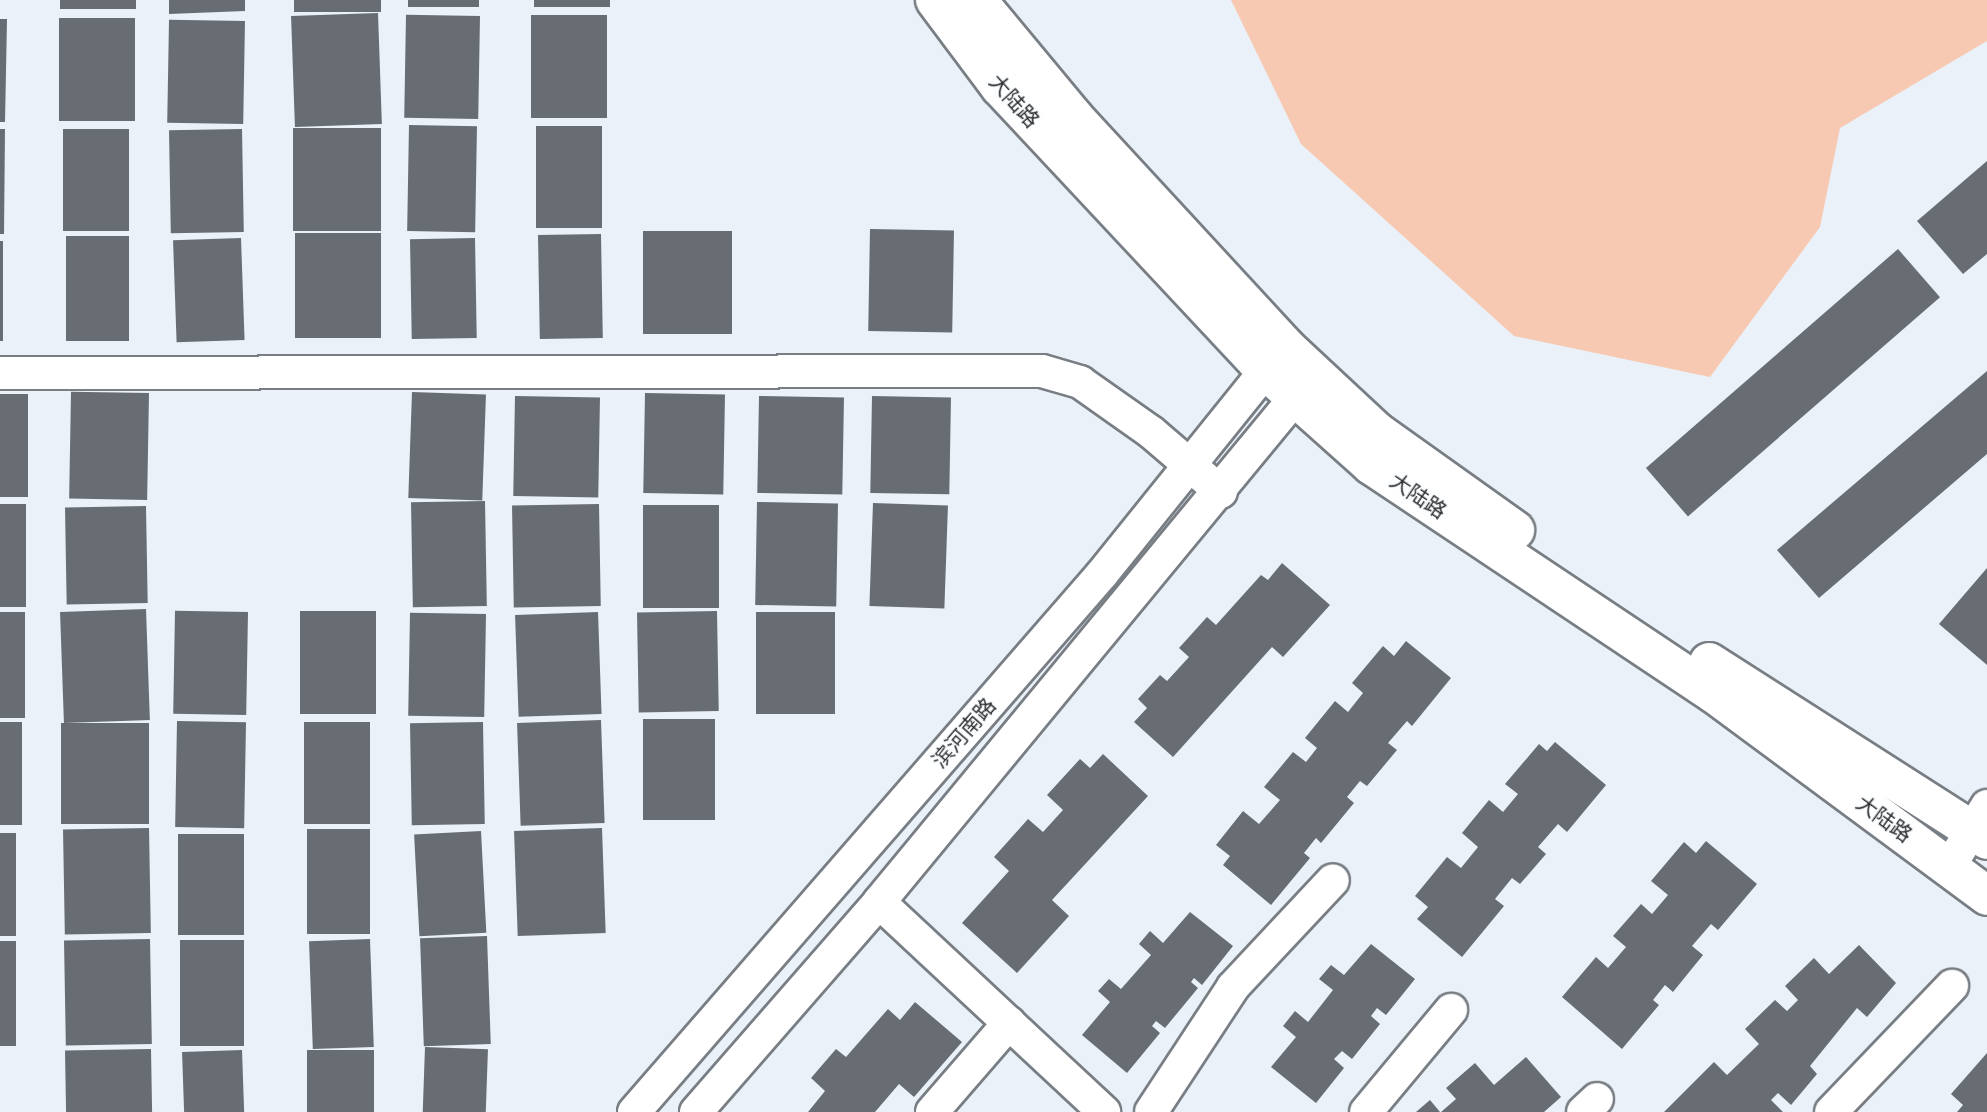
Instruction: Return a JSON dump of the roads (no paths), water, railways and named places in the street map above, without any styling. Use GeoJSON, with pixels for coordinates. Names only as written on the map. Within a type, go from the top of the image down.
{"type":"FeatureCollection","features":[{"type":"Feature","properties":{"kind":"main road","name":"大陆路"},"geometry":{"type":"LineString","coordinates":[[935,0],[1000,87],[1305,386],[1371,464],[1713,693],[1987,897]]}},
{"type":"Feature","properties":{"kind":"main road","name":"大陆路"},"geometry":{"type":"LineString","coordinates":[[977,0],[1276,359]]}},
{"type":"Feature","properties":{"kind":"main road","name":"大陆路"},"geometry":{"type":"LineString","coordinates":[[1305,386],[1376,431],[1701,656],[1982,825]]}},
{"type":"Feature","properties":{"kind":"street","name":"滨河南路"},"geometry":{"type":"LineString","coordinates":[[634,1112],[1102,574],[1276,359]]}},
{"type":"Feature","properties":{"kind":"street"},"geometry":{"type":"LineString","coordinates":[[0,373],[1042,371],[1080,382],[1221,492]]}},
{"type":"Feature","properties":{"kind":"street"},"geometry":{"type":"LineString","coordinates":[[696,1112],[879,902],[1221,492],[1305,386]]}},
{"type":"Feature","properties":{"kind":"street"},"geometry":{"type":"LineString","coordinates":[[1949,867],[1982,825]]}},
{"type":"Feature","properties":{"kind":"street"},"geometry":{"type":"LineString","coordinates":[[1152,1112],[1233,987],[1332,880]]}},
{"type":"Feature","properties":{"kind":"street"},"geometry":{"type":"LineString","coordinates":[[879,902],[1104,1112]]}},
{"type":"Feature","properties":{"kind":"street"},"geometry":{"type":"LineString","coordinates":[[1830,1112],[1952,986]]}},
{"type":"Feature","properties":{"kind":"street"},"geometry":{"type":"LineString","coordinates":[[1366,1112],[1451,1010]]}},
{"type":"Feature","properties":{"kind":"street"},"geometry":{"type":"LineString","coordinates":[[932,1112],[1009,1023]]}}]}
